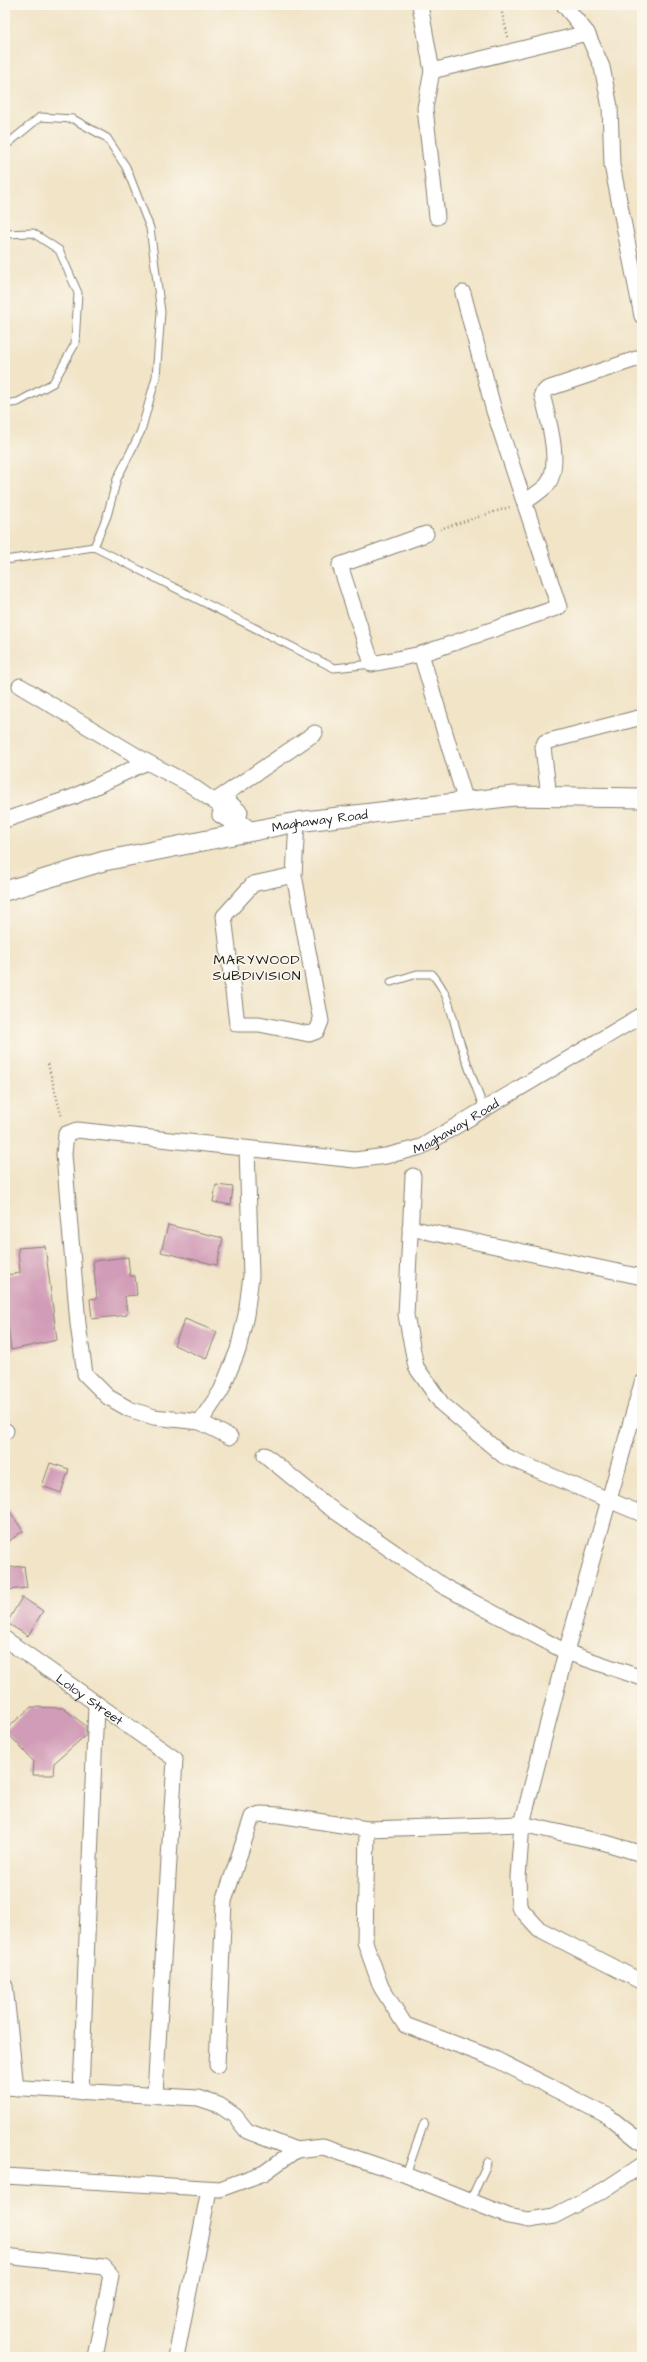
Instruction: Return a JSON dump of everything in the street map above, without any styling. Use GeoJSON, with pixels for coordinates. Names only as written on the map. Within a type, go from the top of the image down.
{"type":"FeatureCollection","features":[{"type":"Feature","properties":{"kind":"street"},"geometry":{"type":"LineString","coordinates":[[420,5],[432,71],[425,108],[437,217]]}},
{"type":"Feature","properties":{"kind":"street"},"geometry":{"type":"LineString","coordinates":[[564,5],[587,33],[602,67],[610,107],[612,165],[642,316]]}},
{"type":"Feature","properties":{"kind":"street"},"geometry":{"type":"LineString","coordinates":[[432,71],[587,33]]}},
{"type":"Feature","properties":{"kind":"street"},"geometry":{"type":"LineString","coordinates":[[426,534],[340,565],[372,664],[421,654],[559,607],[494,411],[463,293]]}},
{"type":"Feature","properties":{"kind":"street"},"geometry":{"type":"LineString","coordinates":[[525,502],[547,485],[552,469],[554,448],[542,394],[547,389],[642,357]]}},
{"type":"Feature","properties":{"kind":"street"},"geometry":{"type":"LineString","coordinates":[[421,654],[466,802]]}},
{"type":"Feature","properties":{"kind":"street"},"geometry":{"type":"LineString","coordinates":[[20,686],[219,804]]}},
{"type":"Feature","properties":{"kind":"street"},"geometry":{"type":"LineString","coordinates":[[549,797],[542,747],[544,742],[642,717]]}},
{"type":"Feature","properties":{"kind":"street"},"geometry":{"type":"LineString","coordinates":[[219,804],[315,733]]}},
{"type":"Feature","properties":{"kind":"street"},"geometry":{"type":"LineString","coordinates":[[5,820],[73,797],[147,762]]}},
{"type":"Feature","properties":{"kind":"street","name":"Maghaway Road"},"geometry":{"type":"LineString","coordinates":[[5,891],[104,861],[244,825],[297,822],[514,796],[642,798]]}},
{"type":"Feature","properties":{"kind":"street"},"geometry":{"type":"LineString","coordinates":[[219,804],[220,815],[231,822],[244,825]]}},
{"type":"Feature","properties":{"kind":"street"},"geometry":{"type":"LineString","coordinates":[[294,875],[253,884],[224,916],[237,1024],[259,1024],[309,1034],[317,1031],[321,1021],[294,875],[297,822]]}},
{"type":"Feature","properties":{"kind":"street","name":"Maghaway Road"},"geometry":{"type":"LineString","coordinates":[[66,1134],[77,1130],[355,1160],[386,1156],[421,1147],[642,1015]]}},
{"type":"Feature","properties":{"kind":"street"},"geometry":{"type":"LineString","coordinates":[[66,1134],[64,1154],[76,1309],[85,1374],[108,1397],[129,1409],[154,1417],[200,1422],[230,1437]]}},
{"type":"Feature","properties":{"kind":"street"},"geometry":{"type":"LineString","coordinates":[[200,1422],[221,1391],[238,1350],[246,1315],[251,1276],[247,1149]]}},
{"type":"Feature","properties":{"kind":"street"},"geometry":{"type":"LineString","coordinates":[[413,1176],[406,1315],[416,1367],[442,1404],[504,1456],[610,1502],[642,1514]]}},
{"type":"Feature","properties":{"kind":"street"},"geometry":{"type":"LineString","coordinates":[[410,1228],[642,1277]]}},
{"type":"Feature","properties":{"kind":"street"},"geometry":{"type":"LineString","coordinates":[[642,1383],[610,1502],[566,1652],[522,1824],[518,1877],[520,1907],[539,1929],[642,1982]]}},
{"type":"Feature","properties":{"kind":"street"},"geometry":{"type":"LineString","coordinates":[[265,1455],[326,1505],[443,1586],[566,1652],[642,1678]]}},
{"type":"Feature","properties":{"kind":"street","name":"Loloy Street"},"geometry":{"type":"LineString","coordinates":[[5,1639],[96,1705],[175,1759],[154,2094]]}},
{"type":"Feature","properties":{"kind":"street"},"geometry":{"type":"LineString","coordinates":[[81,2092],[96,1705]]}},
{"type":"Feature","properties":{"kind":"street"},"geometry":{"type":"LineString","coordinates":[[217,2065],[224,1901],[252,1817],[260,1814],[279,1815],[367,1829],[522,1824],[606,1842],[642,1854]]}},
{"type":"Feature","properties":{"kind":"street"},"geometry":{"type":"LineString","coordinates":[[367,1829],[365,1942],[381,1987],[405,2025],[495,2060],[594,2109],[608,2116],[642,2143]]}},
{"type":"Feature","properties":{"kind":"street"},"geometry":{"type":"LineString","coordinates":[[5,1986],[10,2087],[81,2092],[154,2094],[198,2098],[219,2105],[235,2116],[247,2131],[296,2150],[323,2147],[406,2174],[508,2216],[529,2220],[554,2216],[604,2190],[642,2165]]}},
{"type":"Feature","properties":{"kind":"street"},"geometry":{"type":"LineString","coordinates":[[5,2176],[209,2190],[220,2189],[264,2173],[296,2150]]}},
{"type":"Feature","properties":{"kind":"street"},"geometry":{"type":"LineString","coordinates":[[176,2357],[209,2190]]}},
{"type":"Feature","properties":{"kind":"street"},"geometry":{"type":"LineString","coordinates":[[5,2256],[104,2266],[109,2270],[111,2275],[95,2357]]}},
{"type":"Feature","properties":{"kind":"lane"},"geometry":{"type":"LineString","coordinates":[[5,146],[40,117],[73,119],[107,138],[126,166],[150,228],[161,312],[156,377],[141,432],[117,479],[107,516],[94,547]]}},
{"type":"Feature","properties":{"kind":"lane"},"geometry":{"type":"LineString","coordinates":[[5,234],[33,233],[59,250],[78,293],[75,344],[53,384],[18,402],[5,404]]}},
{"type":"Feature","properties":{"kind":"lane"},"geometry":{"type":"LineString","coordinates":[[5,560],[94,547],[334,668],[372,664]]}},
{"type":"Feature","properties":{"kind":"lane"},"geometry":{"type":"LineString","coordinates":[[391,982],[416,974],[432,974],[441,985],[449,999],[460,1041],[484,1109]]}},
{"type":"Feature","properties":{"kind":"lane"},"geometry":{"type":"LineString","coordinates":[[406,2174],[424,2123]]}},
{"type":"Feature","properties":{"kind":"lane"},"geometry":{"type":"LineString","coordinates":[[470,2201],[488,2162]]}},
{"type":"Feature","properties":{"kind":"path"},"geometry":{"type":"LineString","coordinates":[[500,5],[511,51]]}},
{"type":"Feature","properties":{"kind":"path"},"geometry":{"type":"LineString","coordinates":[[426,534],[525,502]]}},
{"type":"Feature","properties":{"kind":"path"},"geometry":{"type":"LineString","coordinates":[[48,1064],[66,1134]]}},
{"type":"Feature","properties":{"kind":"building"},"geometry":{"type":"Polygon","coordinates":[[[216,1185],[233,1187],[231,1205],[213,1202],[216,1185]]]}},
{"type":"Feature","properties":{"kind":"building"},"geometry":{"type":"Polygon","coordinates":[[[168,1225],[223,1238],[217,1265],[161,1252],[168,1225]]]}},
{"type":"Feature","properties":{"kind":"building"},"geometry":{"type":"Polygon","coordinates":[[[45,1246],[57,1340],[11,1350],[5,1299],[5,1275],[20,1273],[18,1248],[45,1246]]]}},
{"type":"Feature","properties":{"kind":"building"},"geometry":{"type":"Polygon","coordinates":[[[128,1257],[130,1276],[135,1276],[137,1295],[125,1296],[127,1315],[92,1319],[90,1299],[97,1298],[93,1261],[128,1257]]]}},
{"type":"Feature","properties":{"kind":"building"},"geometry":{"type":"Polygon","coordinates":[[[185,1319],[217,1332],[206,1359],[174,1345],[185,1319]]]}},
{"type":"Feature","properties":{"kind":"building"},"geometry":{"type":"Polygon","coordinates":[[[50,1463],[69,1469],[61,1493],[42,1486],[50,1463]]]}},
{"type":"Feature","properties":{"kind":"building"},"geometry":{"type":"Polygon","coordinates":[[[5,1504],[23,1531],[5,1544],[5,1504]]]}},
{"type":"Feature","properties":{"kind":"building"},"geometry":{"type":"Polygon","coordinates":[[[24,1566],[27,1588],[8,1590],[5,1568],[24,1566]]]}},
{"type":"Feature","properties":{"kind":"building"},"geometry":{"type":"Polygon","coordinates":[[[22,1597],[43,1611],[28,1636],[7,1623],[22,1597]]]}},
{"type":"Feature","properties":{"kind":"building"},"geometry":{"type":"Polygon","coordinates":[[[31,1707],[63,1708],[86,1726],[86,1735],[54,1763],[53,1775],[33,1775],[34,1762],[5,1730],[31,1707]]]}},
{"type":"Feature","properties":{"kind":"district","name":"MARYWOOD SUBDIVISION"},"geometry":{"type":"Point","coordinates":[257,968]}}]}
